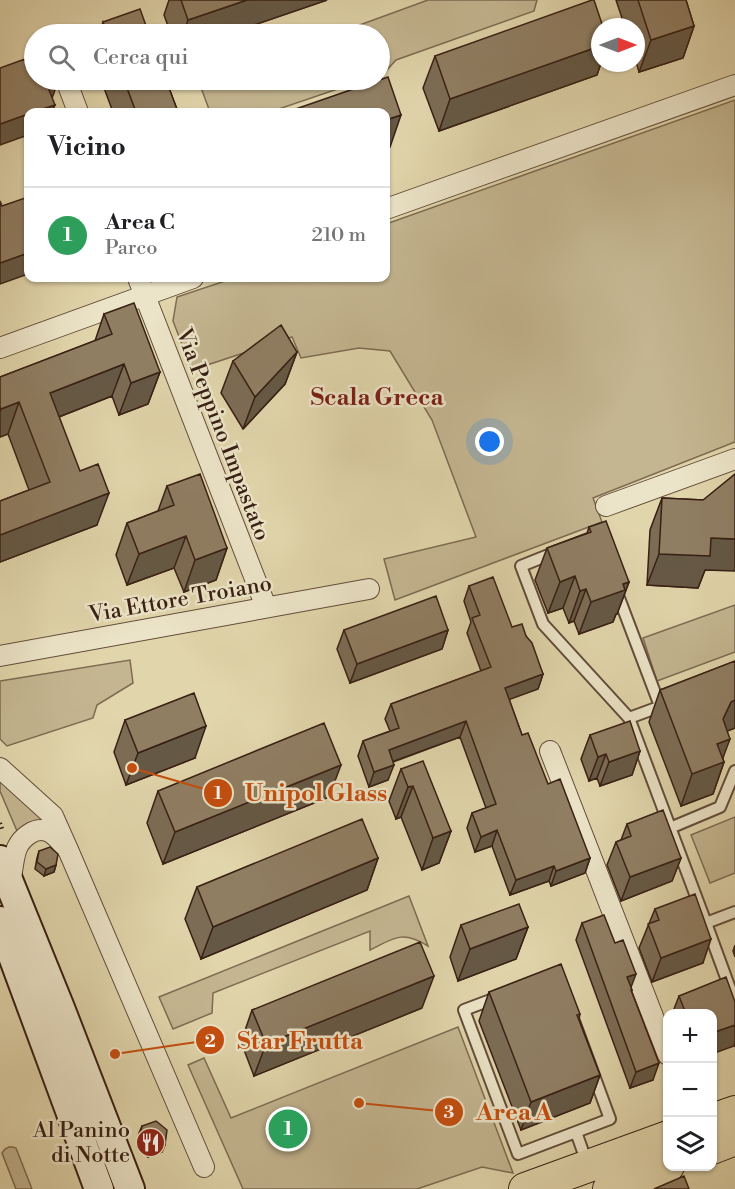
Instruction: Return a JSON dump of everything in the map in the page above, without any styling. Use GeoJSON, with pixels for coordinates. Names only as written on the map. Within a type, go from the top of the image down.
{"type":"FeatureCollection","features":[{"type":"Feature","properties":{"kind":"main road"},"geometry":{"type":"LineString","coordinates":[[717,1118],[735,1112]]}},
{"type":"Feature","properties":{"kind":"main road"},"geometry":{"type":"LineString","coordinates":[[525,1189],[663,1139]]}},
{"type":"Feature","properties":{"kind":"main road"},"geometry":{"type":"LineString","coordinates":[[717,1146],[735,1139]]}},
{"type":"Feature","properties":{"kind":"main road"},"geometry":{"type":"LineString","coordinates":[[609,1189],[663,1168]]}},
{"type":"Feature","properties":{"kind":"street"},"geometry":{"type":"LineString","coordinates":[[390,208],[735,85]]}},
{"type":"Feature","properties":{"kind":"street"},"geometry":{"type":"LineString","coordinates":[[70,90],[76,108]]}},
{"type":"Feature","properties":{"kind":"street"},"geometry":{"type":"LineString","coordinates":[[0,348],[141,286],[168,282]]}},
{"type":"Feature","properties":{"kind":"street","name":"Via Peppino Impastato"},"geometry":{"type":"LineString","coordinates":[[141,286],[266,607]]}},
{"type":"Feature","properties":{"kind":"street"},"geometry":{"type":"LineString","coordinates":[[606,506],[735,459]]}},
{"type":"Feature","properties":{"kind":"street","name":"Via Ettore Troiano"},"geometry":{"type":"LineString","coordinates":[[0,656],[369,589]]}},
{"type":"Feature","properties":{"kind":"street"},"geometry":{"type":"LineString","coordinates":[[550,751],[663,1042]]}},
{"type":"Feature","properties":{"kind":"street"},"geometry":{"type":"LineString","coordinates":[[0,768],[52,816],[204,1167]]}},
{"type":"Feature","properties":{"kind":"street"},"geometry":{"type":"LineString","coordinates":[[69,852],[58,839],[47,831],[35,831],[24,838],[5,872],[130,1189]]}},
{"type":"Feature","properties":{"kind":"street"},"geometry":{"type":"LineString","coordinates":[[0,921],[99,1189]]}},
{"type":"Feature","properties":{"kind":"lane"},"geometry":{"type":"LineString","coordinates":[[564,549],[520,566],[543,624],[629,718],[735,1002]]}},
{"type":"Feature","properties":{"kind":"lane"},"geometry":{"type":"LineString","coordinates":[[612,579],[660,706]]}},
{"type":"Feature","properties":{"kind":"lane"},"geometry":{"type":"LineString","coordinates":[[629,718],[682,698]]}},
{"type":"Feature","properties":{"kind":"lane"},"geometry":{"type":"LineString","coordinates":[[670,828],[720,807],[735,771]]}},
{"type":"Feature","properties":{"kind":"lane"},"geometry":{"type":"LineString","coordinates":[[706,923],[735,912]]}},
{"type":"Feature","properties":{"kind":"lane"},"geometry":{"type":"LineString","coordinates":[[557,975],[610,1119],[576,1132],[518,1154],[464,1010],[557,975]]}},
{"type":"Feature","properties":{"kind":"lane"},"geometry":{"type":"LineString","coordinates":[[576,1132],[588,1166]]}},
{"type":"Feature","properties":{"kind":"shaded area"},"geometry":{"type":"Polygon","coordinates":[[[428,0],[537,0],[534,11],[396,60],[390,67],[390,24],[362,24],[428,0]]]}},
{"type":"Feature","properties":{"kind":"shaded area"},"geometry":{"type":"Polygon","coordinates":[[[202,90],[335,90],[282,108],[209,108],[202,90]]]}},
{"type":"Feature","properties":{"kind":"shaded area"},"geometry":{"type":"Polygon","coordinates":[[[735,100],[735,442],[593,498],[602,522],[395,600],[384,559],[476,537],[432,420],[390,351],[359,348],[301,358],[292,337],[192,370],[173,321],[177,297],[222,282],[390,282],[390,223],[735,100]]]}},
{"type":"Feature","properties":{"kind":"shaded area"},"geometry":{"type":"Polygon","coordinates":[[[735,605],[735,652],[657,681],[643,638],[735,605]]]}},
{"type":"Feature","properties":{"kind":"shaded area"},"geometry":{"type":"Polygon","coordinates":[[[130,660],[133,683],[97,705],[93,718],[7,746],[0,739],[0,681],[130,660]]]}},
{"type":"Feature","properties":{"kind":"shaded area"},"geometry":{"type":"Polygon","coordinates":[[[3,780],[48,823],[36,821],[17,831],[0,791],[0,782],[3,780]]]}},
{"type":"Feature","properties":{"kind":"shaded area"},"geometry":{"type":"Polygon","coordinates":[[[735,817],[735,873],[710,883],[691,835],[735,817]]]}},
{"type":"Feature","properties":{"kind":"shaded area"},"geometry":{"type":"Polygon","coordinates":[[[409,896],[428,946],[411,938],[398,937],[370,950],[370,931],[213,993],[212,1013],[173,1029],[159,997],[409,896]]]}},
{"type":"Feature","properties":{"kind":"shaded area"},"geometry":{"type":"Polygon","coordinates":[[[458,1027],[513,1173],[482,1167],[417,1189],[243,1189],[188,1065],[204,1058],[231,1118],[458,1027]]]}},
{"type":"Feature","properties":{"kind":"shaded area"},"geometry":{"type":"Polygon","coordinates":[[[9,1147],[16,1148],[32,1189],[16,1189],[2,1153],[9,1147]]]}},
{"type":"Feature","properties":{"kind":"building"},"geometry":{"type":"Polygon","coordinates":[[[181,0],[247,0],[188,20],[181,0]]]}},
{"type":"Feature","properties":{"kind":"building"},"geometry":{"type":"Polygon","coordinates":[[[592,0],[594,0],[600,18],[591,18],[591,49],[450,99],[435,56],[592,0]]]}},
{"type":"Feature","properties":{"kind":"building"},"geometry":{"type":"Polygon","coordinates":[[[638,0],[686,0],[694,26],[651,40],[638,0]]]}},
{"type":"Feature","properties":{"kind":"building"},"geometry":{"type":"Polygon","coordinates":[[[140,9],[145,24],[104,24],[103,22],[140,9]]]}},
{"type":"Feature","properties":{"kind":"building"},"geometry":{"type":"Polygon","coordinates":[[[24,59],[24,90],[49,90],[55,105],[46,108],[24,108],[24,115],[0,124],[0,68],[24,59]]]}},
{"type":"Feature","properties":{"kind":"building"},"geometry":{"type":"Polygon","coordinates":[[[390,83],[401,115],[390,119],[390,108],[299,108],[350,90],[390,90],[390,83]]]}},
{"type":"Feature","properties":{"kind":"building"},"geometry":{"type":"Polygon","coordinates":[[[128,90],[170,90],[176,108],[134,108],[128,90]]]}},
{"type":"Feature","properties":{"kind":"building"},"geometry":{"type":"Polygon","coordinates":[[[24,198],[24,254],[0,263],[0,201],[2,206],[24,198]]]}},
{"type":"Feature","properties":{"kind":"building"},"geometry":{"type":"Polygon","coordinates":[[[134,303],[160,372],[131,383],[124,364],[50,393],[80,471],[98,464],[109,493],[0,535],[0,501],[50,482],[19,402],[1,409],[0,407],[0,377],[112,334],[104,314],[134,303]]]}},
{"type":"Feature","properties":{"kind":"building"},"geometry":{"type":"Polygon","coordinates":[[[281,325],[297,352],[255,397],[233,361],[281,325]]]}},
{"type":"Feature","properties":{"kind":"building"},"geometry":{"type":"Polygon","coordinates":[[[200,474],[227,548],[195,560],[186,536],[139,554],[127,523],[174,505],[167,486],[200,474]]]}},
{"type":"Feature","properties":{"kind":"building"},"geometry":{"type":"Polygon","coordinates":[[[735,474],[735,539],[711,538],[710,556],[659,554],[662,498],[703,500],[735,474]]]}},
{"type":"Feature","properties":{"kind":"building"},"geometry":{"type":"Polygon","coordinates":[[[606,521],[629,582],[623,584],[625,590],[591,602],[586,589],[580,591],[575,576],[560,582],[547,548],[591,532],[589,527],[606,521]]]}},
{"type":"Feature","properties":{"kind":"building"},"geometry":{"type":"Polygon","coordinates":[[[493,577],[512,627],[522,624],[526,636],[532,643],[543,674],[505,688],[522,735],[528,733],[548,784],[560,779],[590,858],[556,871],[554,866],[516,880],[497,830],[481,837],[472,813],[496,804],[466,721],[389,750],[394,765],[374,772],[363,741],[399,728],[391,704],[491,667],[472,618],[480,615],[469,586],[493,577]]]}},
{"type":"Feature","properties":{"kind":"building"},"geometry":{"type":"Polygon","coordinates":[[[436,596],[448,630],[357,664],[344,630],[436,596]]]}},
{"type":"Feature","properties":{"kind":"building"},"geometry":{"type":"Polygon","coordinates":[[[735,661],[735,700],[731,702],[723,719],[730,739],[717,744],[724,762],[692,774],[660,690],[735,661]]]}},
{"type":"Feature","properties":{"kind":"building"},"geometry":{"type":"Polygon","coordinates":[[[194,693],[206,726],[138,753],[125,720],[194,693]]]}},
{"type":"Feature","properties":{"kind":"building"},"geometry":{"type":"Polygon","coordinates":[[[630,721],[640,751],[609,762],[606,754],[598,757],[590,735],[630,721]]]}},
{"type":"Feature","properties":{"kind":"building"},"geometry":{"type":"Polygon","coordinates":[[[324,723],[341,765],[175,832],[158,791],[324,723]]]}},
{"type":"Feature","properties":{"kind":"building"},"geometry":{"type":"Polygon","coordinates":[[[423,761],[451,831],[433,838],[413,786],[408,787],[401,769],[423,761]]]}},
{"type":"Feature","properties":{"kind":"building"},"geometry":{"type":"Polygon","coordinates":[[[663,810],[681,858],[630,877],[616,842],[631,836],[627,824],[663,810]]]}},
{"type":"Feature","properties":{"kind":"building"},"geometry":{"type":"Polygon","coordinates":[[[362,819],[378,858],[213,927],[197,887],[362,819]]]}},
{"type":"Feature","properties":{"kind":"building"},"geometry":{"type":"Polygon","coordinates":[[[50,847],[58,854],[56,865],[46,869],[37,862],[39,851],[50,847]]]}},
{"type":"Feature","properties":{"kind":"building"},"geometry":{"type":"Polygon","coordinates":[[[695,894],[711,939],[661,958],[648,924],[659,920],[655,909],[695,894]]]}},
{"type":"Feature","properties":{"kind":"building"},"geometry":{"type":"Polygon","coordinates":[[[519,904],[528,927],[470,949],[461,925],[519,904]]]}},
{"type":"Feature","properties":{"kind":"building"},"geometry":{"type":"Polygon","coordinates":[[[604,915],[615,943],[623,940],[636,974],[627,977],[659,1063],[636,1072],[582,923],[604,915]]]}},
{"type":"Feature","properties":{"kind":"building"},"geometry":{"type":"Polygon","coordinates":[[[420,942],[434,976],[266,1044],[252,1010],[420,942]]]}},
{"type":"Feature","properties":{"kind":"building"},"geometry":{"type":"Polygon","coordinates":[[[561,964],[580,1014],[577,1015],[600,1075],[531,1102],[489,992],[561,964]]]}},
{"type":"Feature","properties":{"kind":"building"},"geometry":{"type":"Polygon","coordinates":[[[726,977],[735,1002],[735,1025],[717,1031],[717,1009],[684,1009],[679,996],[726,977]]]}},
{"type":"Feature","properties":{"kind":"building","name":"Al Panino di Notte"},"geometry":{"type":"Polygon","coordinates":[[[156,1121],[167,1130],[165,1145],[150,1150],[139,1141],[142,1126],[156,1121]]]}},
{"type":"Feature","properties":{"kind":"building"},"geometry":{"type":"Polygon","coordinates":[[[684,1176],[689,1189],[654,1189],[684,1176]]]}},
{"type":"Feature","properties":{"kind":"place","name":"Unipol Glass"},"geometry":{"type":"Point","coordinates":[132,768]}},
{"type":"Feature","properties":{"kind":"place","name":"Star Frutta"},"geometry":{"type":"Point","coordinates":[115,1054]}},
{"type":"Feature","properties":{"kind":"place","name":"Area A"},"geometry":{"type":"Point","coordinates":[359,1103]}},
{"type":"Feature","properties":{"kind":"place","name":"Area C"},"geometry":{"type":"Point","coordinates":[288,1129]}},
{"type":"Feature","properties":{"kind":"place","name":"Al Panino di Notte"},"geometry":{"type":"Point","coordinates":[151,1142]}},
{"type":"Feature","properties":{"kind":"district","name":"Scala Greca"},"geometry":{"type":"Point","coordinates":[377,397]}}]}
